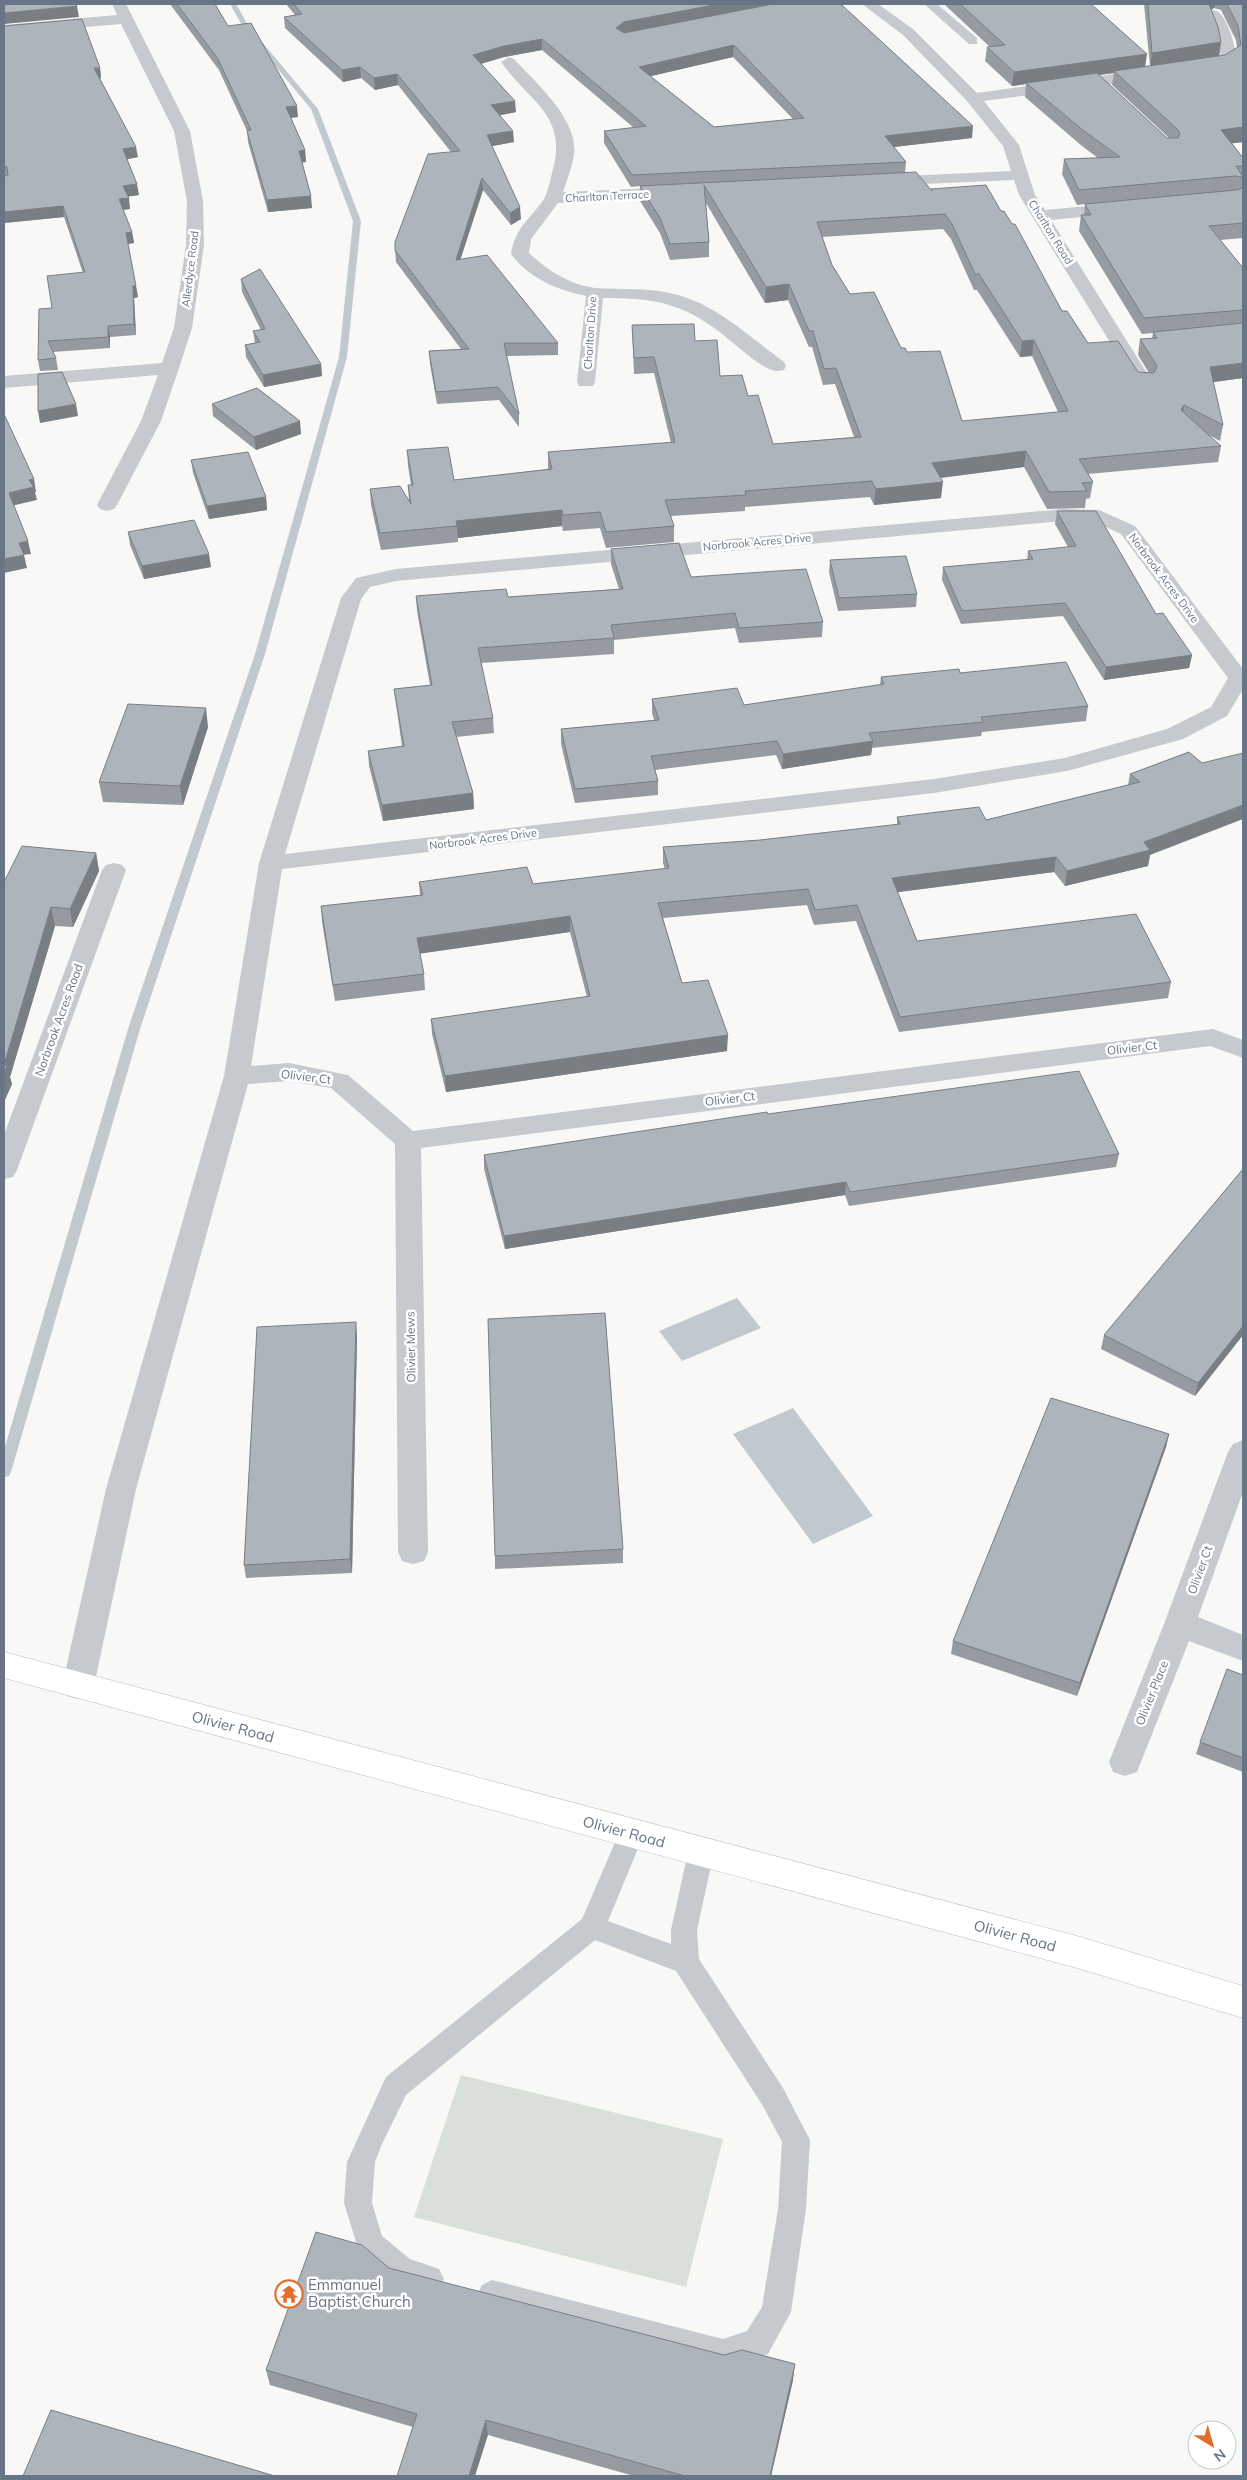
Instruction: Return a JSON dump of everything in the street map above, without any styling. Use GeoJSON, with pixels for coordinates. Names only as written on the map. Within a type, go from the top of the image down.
{"type":"FeatureCollection","features":[{"type":"Feature","properties":{"kind":"main road","name":"Olivier Road"},"geometry":{"type":"LineString","coordinates":[[19,1668],[78,1686],[1077,1952],[1243,2002]]}},
{"type":"Feature","properties":{"kind":"street","name":"Charlton Road"},"geometry":{"type":"LineString","coordinates":[[869,4],[908,32],[973,98],[1011,145],[1027,195],[1144,383]]}},
{"type":"Feature","properties":{"kind":"street"},"geometry":{"type":"LineString","coordinates":[[4,29],[123,11]]}},
{"type":"Feature","properties":{"kind":"street","name":"Allerdyce Road"},"geometry":{"type":"LineString","coordinates":[[107,504],[152,421],[182,328],[195,245],[195,201],[182,130],[123,11]]}},
{"type":"Feature","properties":{"kind":"street"},"geometry":{"type":"LineString","coordinates":[[1180,70],[1217,65],[1229,60],[1226,41],[1214,14]]}},
{"type":"Feature","properties":{"kind":"street","name":"Charlton Drive"},"geometry":{"type":"LineString","coordinates":[[509,62],[549,108],[563,130],[566,154],[553,198],[522,239],[520,254],[532,266],[549,278],[571,289],[595,293],[586,382]]}},
{"type":"Feature","properties":{"kind":"street"},"geometry":{"type":"LineString","coordinates":[[973,98],[1162,72]]}},
{"type":"Feature","properties":{"kind":"street"},"geometry":{"type":"LineString","coordinates":[[872,183],[1021,175]]}},
{"type":"Feature","properties":{"kind":"street","name":"Charlton Terrace"},"geometry":{"type":"LineString","coordinates":[[553,198],[693,191]]}},
{"type":"Feature","properties":{"kind":"street"},"geometry":{"type":"LineString","coordinates":[[1041,216],[1137,207]]}},
{"type":"Feature","properties":{"kind":"street"},"geometry":{"type":"LineString","coordinates":[[595,293],[657,295],[680,301],[706,315],[776,366]]}},
{"type":"Feature","properties":{"kind":"street"},"geometry":{"type":"LineString","coordinates":[[1120,343],[1139,341]]}},
{"type":"Feature","properties":{"kind":"street"},"geometry":{"type":"LineString","coordinates":[[4,382],[170,368]]}},
{"type":"Feature","properties":{"kind":"street","name":"Norbrook Acres Drive"},"geometry":{"type":"LineString","coordinates":[[1064,515],[1099,516],[1128,530],[1239,678],[1219,711],[1176,734],[1067,764],[934,786],[271,863],[351,598],[363,582],[396,575],[1064,515]]}},
{"type":"Feature","properties":{"kind":"street"},"geometry":{"type":"LineString","coordinates":[[78,1686],[121,1489],[237,1076],[271,863]]}},
{"type":"Feature","properties":{"kind":"street","name":"Norbrook Acres Road"},"geometry":{"type":"LineString","coordinates":[[4,1170],[114,870]]}},
{"type":"Feature","properties":{"kind":"street","name":"Olivier Ct"},"geometry":{"type":"LineString","coordinates":[[237,1076],[289,1072],[339,1081],[408,1141],[1213,1038],[1243,1050]]}},
{"type":"Feature","properties":{"kind":"street","name":"Olivier Mews"},"geometry":{"type":"LineString","coordinates":[[408,1141],[413,1552]]}},
{"type":"Feature","properties":{"kind":"street","name":"Olivier Ct"},"geometry":{"type":"LineString","coordinates":[[1180,1624],[1243,1452]]}},
{"type":"Feature","properties":{"kind":"street"},"geometry":{"type":"LineString","coordinates":[[1180,1624],[1243,1648]]}},
{"type":"Feature","properties":{"kind":"street","name":"Olivier Place"},"geometry":{"type":"LineString","coordinates":[[1125,1762],[1180,1624]]}},
{"type":"Feature","properties":{"kind":"lane"},"geometry":{"type":"LineString","coordinates":[[930,4],[973,41]]}},
{"type":"Feature","properties":{"kind":"lane"},"geometry":{"type":"LineString","coordinates":[[1098,81],[1112,95]]}},
{"type":"Feature","properties":{"kind":"lane"},"geometry":{"type":"LineString","coordinates":[[631,1834],[592,1927],[396,2086],[361,2162],[358,2203],[370,2245],[402,2272],[723,2354],[757,2344],[776,2312],[792,2209],[796,2140],[773,2097],[686,1962],[684,1930],[701,1852]]}},
{"type":"Feature","properties":{"kind":"lane"},"geometry":{"type":"LineString","coordinates":[[592,1927],[686,1962]]}},
{"type":"Feature","properties":{"kind":"shaded area"},"geometry":{"type":"Polygon","coordinates":[[[737,1298],[761,1328],[682,1361],[659,1331],[737,1298]]]}},
{"type":"Feature","properties":{"kind":"shaded area"},"geometry":{"type":"Polygon","coordinates":[[[793,1408],[873,1516],[813,1544],[733,1434],[793,1408]]]}},
{"type":"Feature","properties":{"kind":"shaded area"},"geometry":{"type":"Polygon","coordinates":[[[461,2075],[723,2139],[686,2287],[414,2217],[461,2075]]]}},
{"type":"Feature","properties":{"kind":"building"},"geometry":{"type":"Polygon","coordinates":[[[4,4],[76,4],[77,6],[4,13],[4,4]]]}},
{"type":"Feature","properties":{"kind":"building"},"geometry":{"type":"Polygon","coordinates":[[[177,4],[215,4],[228,26],[251,23],[297,106],[286,107],[305,150],[299,151],[311,196],[267,200],[247,131],[251,130],[218,59],[177,4]]]}},
{"type":"Feature","properties":{"kind":"building"},"geometry":{"type":"Polygon","coordinates":[[[294,4],[719,4],[624,22],[616,28],[624,33],[773,4],[840,4],[973,126],[885,136],[906,162],[632,175],[604,131],[646,126],[542,39],[504,46],[473,55],[515,101],[491,105],[513,131],[487,135],[520,207],[510,213],[482,178],[456,260],[487,255],[558,343],[504,343],[519,414],[498,387],[436,392],[429,351],[469,349],[395,250],[395,242],[428,154],[460,151],[397,74],[374,78],[360,67],[342,70],[284,17],[302,14],[294,4]],[[734,45],[639,67],[714,127],[804,118],[734,45]]]}},
{"type":"Feature","properties":{"kind":"building"},"geometry":{"type":"Polygon","coordinates":[[[960,4],[1091,4],[1147,54],[1014,72],[987,47],[1005,45],[960,4]]]}},
{"type":"Feature","properties":{"kind":"building"},"geometry":{"type":"Polygon","coordinates":[[[1148,4],[1209,4],[1218,27],[1221,42],[1152,53],[1148,4]]]}},
{"type":"Feature","properties":{"kind":"building"},"geometry":{"type":"Polygon","coordinates":[[[1227,4],[1243,4],[1243,127],[1221,130],[1243,158],[1243,166],[1236,166],[1243,177],[1243,179],[1242,177],[1235,176],[1079,190],[1064,159],[1120,157],[1084,131],[1026,83],[1097,73],[1167,138],[1178,138],[1180,133],[1178,130],[1114,71],[1225,55],[1241,45],[1238,26],[1227,4]]]}},
{"type":"Feature","properties":{"kind":"building"},"geometry":{"type":"Polygon","coordinates":[[[82,19],[100,68],[94,68],[136,147],[123,149],[137,184],[123,186],[129,198],[119,199],[132,232],[126,233],[136,286],[133,286],[134,324],[108,326],[108,337],[48,341],[56,358],[38,360],[39,309],[52,308],[47,276],[85,272],[63,206],[4,212],[4,176],[8,175],[7,167],[4,167],[4,26],[82,19]]]}},
{"type":"Feature","properties":{"kind":"building"},"geometry":{"type":"Polygon","coordinates":[[[916,172],[932,191],[931,189],[986,185],[1001,211],[1004,211],[1012,224],[1015,224],[1062,311],[1067,311],[1088,343],[1118,341],[1138,372],[1154,373],[1157,366],[1140,339],[1157,338],[1153,332],[1243,323],[1243,363],[1210,367],[1223,425],[1184,405],[1181,410],[1221,446],[1079,459],[1093,482],[1082,483],[1087,491],[1049,492],[1026,451],[932,463],[943,482],[876,489],[872,481],[745,491],[746,495],[665,500],[674,526],[606,532],[600,512],[563,515],[562,510],[456,521],[457,526],[380,533],[370,489],[400,486],[411,504],[408,485],[413,485],[407,450],[448,447],[454,480],[552,469],[548,452],[675,442],[654,357],[634,358],[632,325],[694,324],[695,341],[717,340],[720,376],[742,375],[748,396],[758,395],[773,444],[861,437],[836,368],[824,369],[813,331],[809,331],[789,284],[766,287],[704,185],[709,242],[670,244],[660,218],[640,186],[916,172]],[[945,214],[817,222],[832,265],[850,294],[874,292],[901,348],[905,348],[907,352],[940,351],[962,421],[1068,411],[1034,340],[1022,341],[979,274],[975,274],[952,224],[945,214]]]}},
{"type":"Feature","properties":{"kind":"building"},"geometry":{"type":"Polygon","coordinates":[[[1243,188],[1243,223],[1209,226],[1243,268],[1243,310],[1144,318],[1081,215],[1091,215],[1085,204],[1243,188]]]}},
{"type":"Feature","properties":{"kind":"building"},"geometry":{"type":"Polygon","coordinates":[[[260,269],[321,364],[263,375],[245,345],[260,342],[253,331],[265,329],[241,279],[260,269]]]}},
{"type":"Feature","properties":{"kind":"building"},"geometry":{"type":"Polygon","coordinates":[[[62,372],[76,404],[38,411],[38,374],[62,372]]]}},
{"type":"Feature","properties":{"kind":"building"},"geometry":{"type":"Polygon","coordinates":[[[257,388],[300,421],[254,437],[212,404],[257,388]]]}},
{"type":"Feature","properties":{"kind":"building"},"geometry":{"type":"Polygon","coordinates":[[[4,414],[34,479],[29,480],[34,487],[9,493],[28,541],[19,543],[24,555],[4,559],[4,414]]]}},
{"type":"Feature","properties":{"kind":"building"},"geometry":{"type":"Polygon","coordinates":[[[248,452],[266,497],[207,506],[191,460],[248,452]]]}},
{"type":"Feature","properties":{"kind":"building"},"geometry":{"type":"Polygon","coordinates":[[[1057,511],[1096,511],[1156,614],[1163,613],[1192,655],[1106,667],[1065,603],[962,611],[943,567],[1033,559],[1028,551],[1076,546],[1057,511]]]}},
{"type":"Feature","properties":{"kind":"building"},"geometry":{"type":"Polygon","coordinates":[[[194,520],[209,554],[142,566],[128,532],[194,520]]]}},
{"type":"Feature","properties":{"kind":"building"},"geometry":{"type":"Polygon","coordinates":[[[679,543],[691,577],[806,569],[823,622],[739,628],[735,613],[611,625],[614,638],[478,648],[493,718],[452,722],[473,793],[382,805],[368,751],[404,746],[394,689],[432,685],[416,596],[506,589],[508,597],[623,589],[611,549],[679,543]]]}},
{"type":"Feature","properties":{"kind":"building"},"geometry":{"type":"Polygon","coordinates":[[[906,556],[917,594],[839,598],[830,560],[906,556]]]}},
{"type":"Feature","properties":{"kind":"building"},"geometry":{"type":"Polygon","coordinates":[[[1066,662],[1088,706],[981,717],[983,722],[869,733],[873,741],[783,754],[777,741],[651,756],[658,781],[575,789],[561,729],[659,720],[652,699],[737,688],[744,705],[884,684],[881,677],[959,669],[960,673],[1066,662]]]}},
{"type":"Feature","properties":{"kind":"building"},"geometry":{"type":"Polygon","coordinates":[[[128,704],[206,708],[180,786],[99,782],[128,704]]]}},
{"type":"Feature","properties":{"kind":"building"},"geometry":{"type":"Polygon","coordinates":[[[1189,752],[1202,763],[1243,753],[1243,805],[1144,842],[1150,850],[1067,871],[1056,857],[892,878],[917,941],[1136,914],[1171,982],[900,1017],[857,905],[815,910],[808,889],[658,903],[682,983],[708,980],[728,1035],[445,1076],[431,1019],[590,996],[570,916],[417,938],[424,974],[333,985],[321,906],[423,895],[419,882],[527,867],[533,884],[669,868],[663,847],[760,840],[900,824],[897,817],[979,807],[986,820],[1140,782],[1130,774],[1189,752]]]}},
{"type":"Feature","properties":{"kind":"building"},"geometry":{"type":"Polygon","coordinates":[[[22,846],[96,853],[70,909],[51,907],[4,1065],[4,882],[22,846]]]}},
{"type":"Feature","properties":{"kind":"building"},"geometry":{"type":"Polygon","coordinates":[[[1079,1071],[1119,1154],[850,1192],[846,1182],[504,1236],[484,1155],[767,1112],[768,1114],[1079,1071]]]}},
{"type":"Feature","properties":{"kind":"building"},"geometry":{"type":"Polygon","coordinates":[[[1243,1169],[1243,1326],[1198,1383],[1104,1335],[1243,1169]]]}},
{"type":"Feature","properties":{"kind":"building"},"geometry":{"type":"Polygon","coordinates":[[[605,1313],[623,1549],[495,1556],[488,1319],[605,1313]]]}},
{"type":"Feature","properties":{"kind":"building"},"geometry":{"type":"Polygon","coordinates":[[[356,1322],[350,1559],[244,1565],[257,1327],[356,1322]]]}},
{"type":"Feature","properties":{"kind":"building"},"geometry":{"type":"Polygon","coordinates":[[[1051,1398],[1169,1434],[1080,1683],[953,1641],[1051,1398]]]}},
{"type":"Feature","properties":{"kind":"building"},"geometry":{"type":"Polygon","coordinates":[[[1227,1669],[1243,1675],[1243,1758],[1200,1742],[1227,1669]]]}},
{"type":"Feature","properties":{"kind":"building"},"geometry":{"type":"Polygon","coordinates":[[[316,2232],[362,2245],[389,2268],[724,2355],[742,2350],[795,2364],[770,2476],[685,2476],[486,2420],[469,2476],[397,2476],[417,2414],[266,2370],[316,2232]]]}},
{"type":"Feature","properties":{"kind":"building"},"geometry":{"type":"Polygon","coordinates":[[[51,2410],[275,2476],[23,2476],[51,2410]]]}},
{"type":"Feature","properties":{"kind":"waterway"},"geometry":{"type":"LineString","coordinates":[[4,1472],[134,1029],[260,654],[343,357],[357,221],[314,109],[245,26],[233,4]]}},
{"type":"Feature","properties":{"kind":"place","name":"Emmanuel Baptist Church"},"geometry":{"type":"Point","coordinates":[289,2294]}}]}
